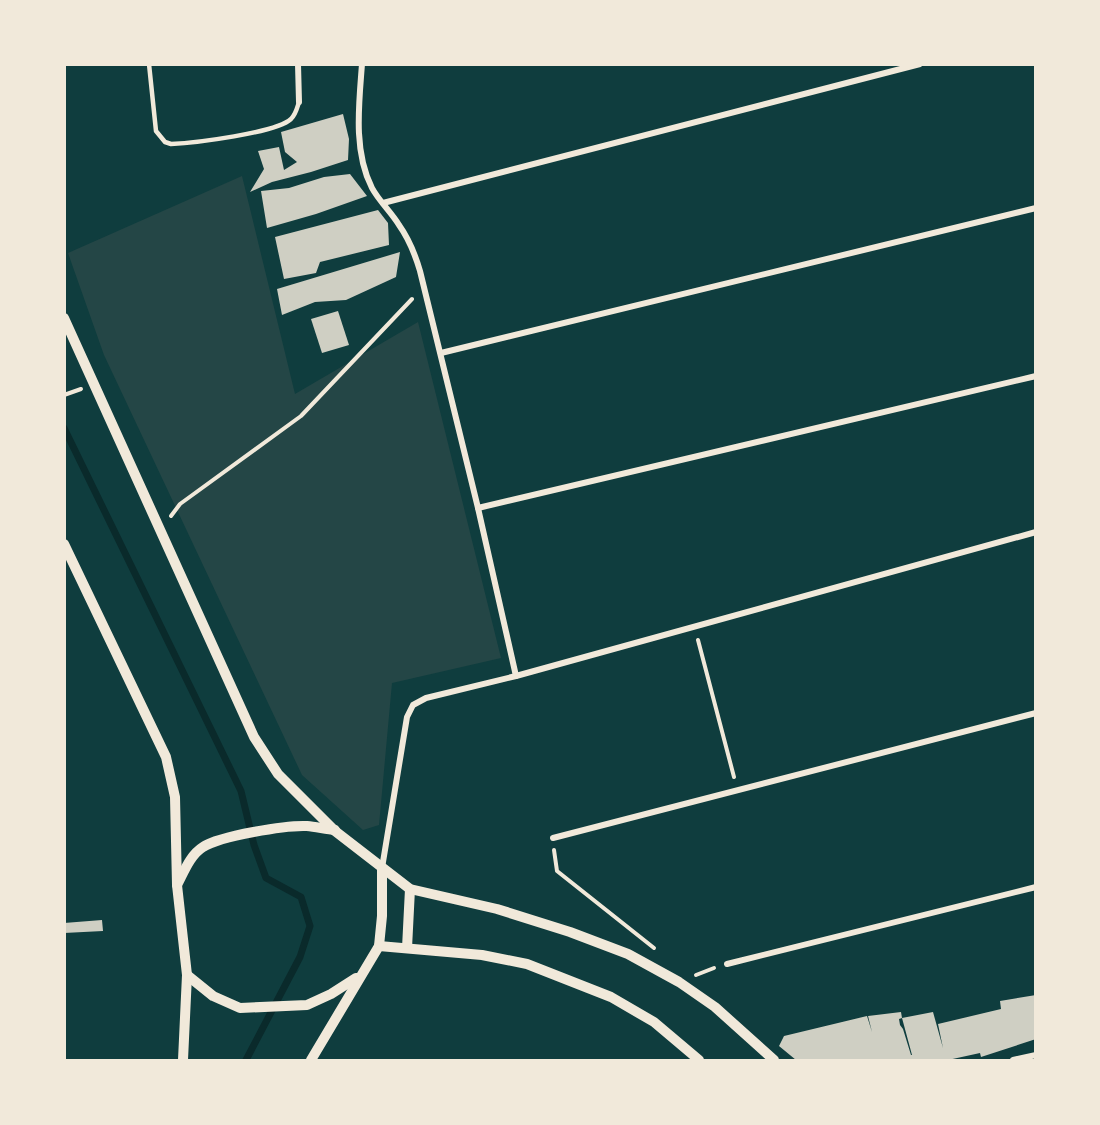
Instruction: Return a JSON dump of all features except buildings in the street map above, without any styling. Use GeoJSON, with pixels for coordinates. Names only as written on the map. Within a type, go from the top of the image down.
{"type":"FeatureCollection","features":[{"type":"Feature","properties":{"kind":"street"},"geometry":{"type":"LineString","coordinates":[[298,64],[299,102]]}},
{"type":"Feature","properties":{"kind":"street"},"geometry":{"type":"LineString","coordinates":[[362,64],[359,143],[363,166],[372,189],[399,224],[412,246],[441,353],[516,676]]}},
{"type":"Feature","properties":{"kind":"street"},"geometry":{"type":"LineString","coordinates":[[383,203],[921,64]]}},
{"type":"Feature","properties":{"kind":"street"},"geometry":{"type":"LineString","coordinates":[[441,353],[1035,208]]}},
{"type":"Feature","properties":{"kind":"street"},"geometry":{"type":"LineString","coordinates":[[64,318],[254,736],[278,774],[335,831],[410,889],[497,909],[570,932],[628,954],[715,1007],[774,1060]]}},
{"type":"Feature","properties":{"kind":"street"},"geometry":{"type":"LineString","coordinates":[[478,508],[1035,376]]}},
{"type":"Feature","properties":{"kind":"street"},"geometry":{"type":"LineString","coordinates":[[311,1060],[379,946],[382,916],[382,868],[407,717],[413,705],[426,698],[516,676],[1035,532]]}},
{"type":"Feature","properties":{"kind":"street"},"geometry":{"type":"LineString","coordinates":[[64,544],[166,757],[175,797],[177,885],[187,975],[183,1060]]}},
{"type":"Feature","properties":{"kind":"street"},"geometry":{"type":"LineString","coordinates":[[553,838],[1035,713]]}},
{"type":"Feature","properties":{"kind":"street"},"geometry":{"type":"LineString","coordinates":[[177,885],[194,854],[215,841],[282,827],[307,826],[335,831]]}},
{"type":"Feature","properties":{"kind":"street"},"geometry":{"type":"LineString","coordinates":[[727,964],[1035,887]]}},
{"type":"Feature","properties":{"kind":"street"},"geometry":{"type":"LineString","coordinates":[[407,948],[410,889]]}},
{"type":"Feature","properties":{"kind":"street"},"geometry":{"type":"LineString","coordinates":[[379,946],[482,954],[527,964],[611,997],[654,1022],[699,1060]]}},
{"type":"Feature","properties":{"kind":"street"},"geometry":{"type":"LineString","coordinates":[[187,975],[213,996],[240,1008],[307,1005],[359,977]]}},
{"type":"Feature","properties":{"kind":"street"},"geometry":{"type":"LineString","coordinates":[[1013,1060],[1035,1055]]}},
{"type":"Feature","properties":{"kind":"lane"},"geometry":{"type":"LineString","coordinates":[[149,64],[156,132],[165,142],[171,144],[236,135],[279,126],[290,120],[296,113],[299,102]]}},
{"type":"Feature","properties":{"kind":"path"},"geometry":{"type":"LineString","coordinates":[[160,531],[180,504],[301,416],[424,286]]}},
{"type":"Feature","properties":{"kind":"path"},"geometry":{"type":"LineString","coordinates":[[695,626],[737,790]]}},
{"type":"Feature","properties":{"kind":"path"},"geometry":{"type":"LineString","coordinates":[[553,838],[557,872],[666,957],[657,970]]}},
{"type":"Feature","properties":{"kind":"shaded area"},"geometry":{"type":"Polygon","coordinates":[[[242,176],[295,394],[418,322],[501,658],[392,683],[379,825],[363,830],[302,775],[104,355],[68,253],[242,176]]]}},
{"type":"Feature","properties":{"kind":"waterway"},"geometry":{"type":"LineString","coordinates":[[64,428],[241,791],[254,845],[266,878],[301,897],[310,926],[300,957],[246,1060]]}}]}
